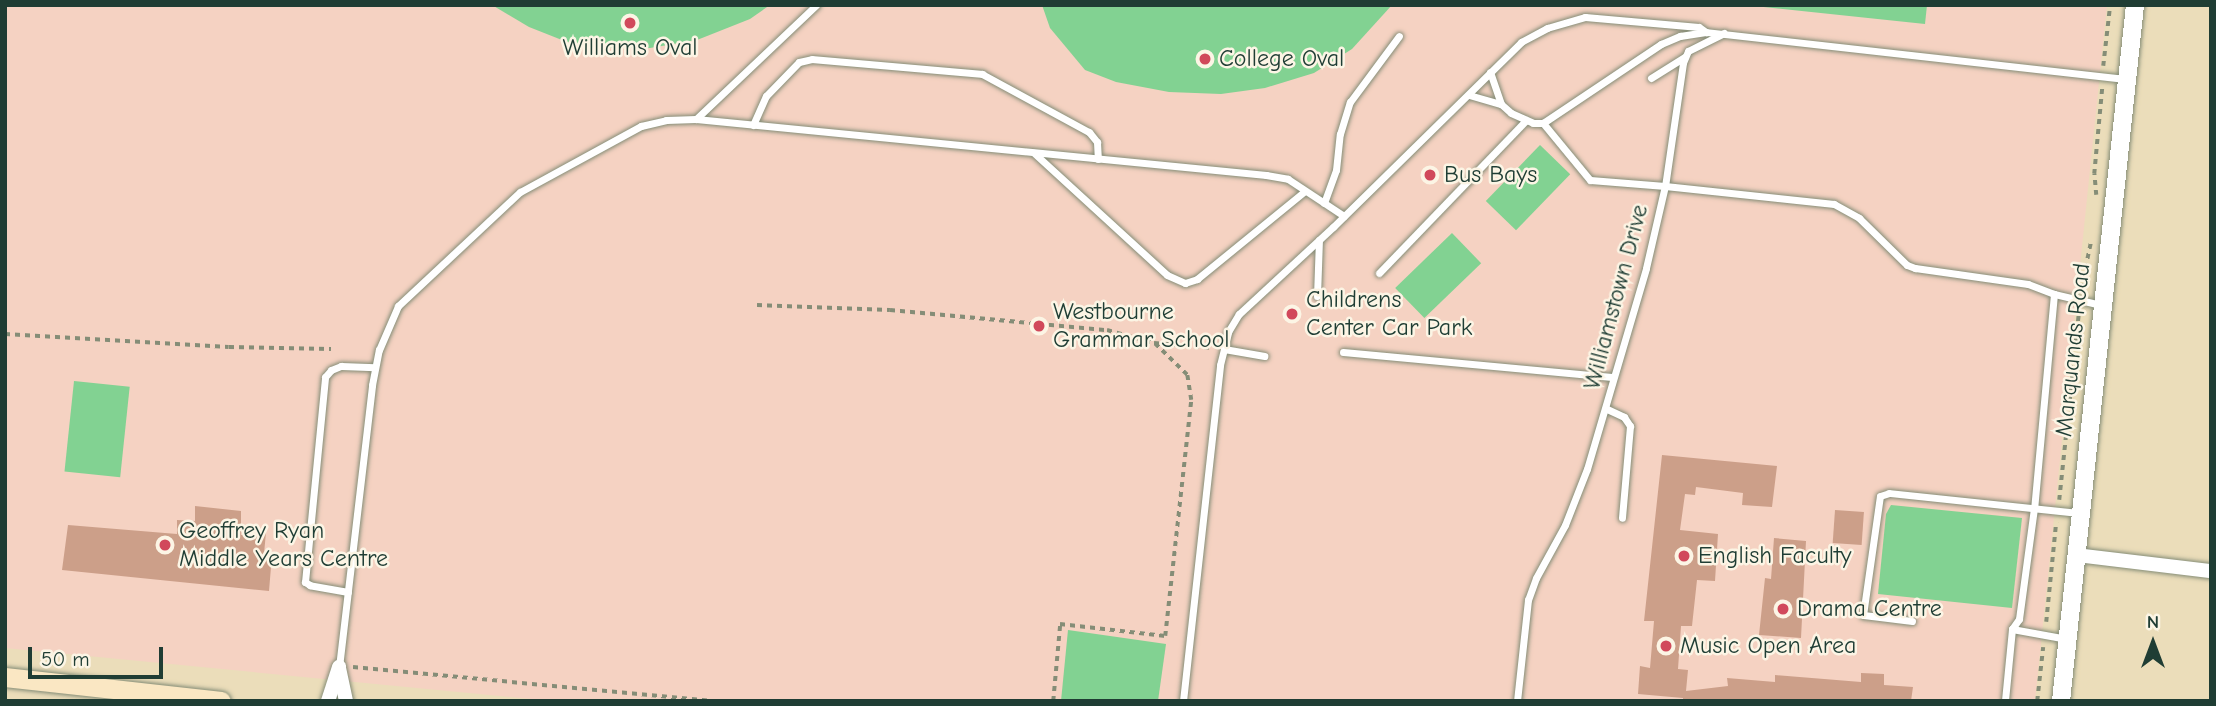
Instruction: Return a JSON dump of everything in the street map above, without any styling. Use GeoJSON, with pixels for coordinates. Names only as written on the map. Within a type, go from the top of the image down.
{"type":"FeatureCollection","features":[{"type":"Feature","properties":{"kind":"main road"},"geometry":{"type":"LineString","coordinates":[[5,677],[221,701]]}},
{"type":"Feature","properties":{"kind":"street","name":"Marquands Road"},"geometry":{"type":"LineString","coordinates":[[2061,701],[2135,5]]}},
{"type":"Feature","properties":{"kind":"street"},"geometry":{"type":"LineString","coordinates":[[2076,555],[2211,571]]}},
{"type":"Feature","properties":{"kind":"street"},"geometry":{"type":"LineString","coordinates":[[328,701],[339,667]]}},
{"type":"Feature","properties":{"kind":"street"},"geometry":{"type":"LineString","coordinates":[[339,667],[346,701]]}},
{"type":"Feature","properties":{"kind":"lane"},"geometry":{"type":"LineString","coordinates":[[696,119],[816,5]]}},
{"type":"Feature","properties":{"kind":"lane"},"geometry":{"type":"LineString","coordinates":[[1183,701],[1224,349],[1228,331],[1239,314],[1344,216],[1521,42],[1547,28],[1585,17],[1699,27],[1706,32]]}},
{"type":"Feature","properties":{"kind":"lane"},"geometry":{"type":"LineString","coordinates":[[1469,95],[1501,104],[1526,120],[1543,123],[1661,44],[1680,36],[1706,32],[2127,79]]}},
{"type":"Feature","properties":{"kind":"lane"},"geometry":{"type":"LineString","coordinates":[[1651,78],[1685,57],[1700,43],[1724,33]]}},
{"type":"Feature","properties":{"kind":"lane"},"geometry":{"type":"LineString","coordinates":[[1324,203],[1336,170],[1340,134],[1350,102],[1399,36]]}},
{"type":"Feature","properties":{"kind":"lane"},"geometry":{"type":"LineString","coordinates":[[1685,57],[1665,186],[1834,204],[1853,213],[1907,265],[2028,284],[2080,302],[2103,305]]}},
{"type":"Feature","properties":{"kind":"lane"},"geometry":{"type":"LineString","coordinates":[[754,125],[766,96],[799,62],[812,59],[982,74],[1089,132],[1097,142],[1098,159]]}},
{"type":"Feature","properties":{"kind":"lane"},"geometry":{"type":"LineString","coordinates":[[1490,72],[1501,104]]}},
{"type":"Feature","properties":{"kind":"lane"},"geometry":{"type":"LineString","coordinates":[[339,667],[376,367],[379,349],[398,306],[520,192],[641,126],[666,120],[696,119],[1266,175],[1288,179],[1344,216]]}},
{"type":"Feature","properties":{"kind":"lane"},"geometry":{"type":"LineString","coordinates":[[1379,273],[1526,120]]}},
{"type":"Feature","properties":{"kind":"lane","name":"Williamstown Drive"},"geometry":{"type":"LineString","coordinates":[[1517,701],[1528,600],[1536,578],[1565,525],[1607,409],[1612,377],[1646,268],[1665,186],[1590,180],[1543,123]]}},
{"type":"Feature","properties":{"kind":"lane"},"geometry":{"type":"LineString","coordinates":[[1034,153],[1167,275],[1185,283],[1197,279],[1305,191]]}},
{"type":"Feature","properties":{"kind":"lane"},"geometry":{"type":"LineString","coordinates":[[1317,296],[1319,240]]}},
{"type":"Feature","properties":{"kind":"lane"},"geometry":{"type":"LineString","coordinates":[[2005,701],[2012,629],[2019,619],[2034,508],[2054,294]]}},
{"type":"Feature","properties":{"kind":"lane"},"geometry":{"type":"LineString","coordinates":[[1224,349],[1264,356]]}},
{"type":"Feature","properties":{"kind":"lane"},"geometry":{"type":"LineString","coordinates":[[1343,352],[1612,377]]}},
{"type":"Feature","properties":{"kind":"lane"},"geometry":{"type":"LineString","coordinates":[[348,592],[310,586],[305,582],[325,377],[331,370],[341,366],[376,367]]}},
{"type":"Feature","properties":{"kind":"lane"},"geometry":{"type":"LineString","coordinates":[[1607,409],[1624,417],[1629,426],[1622,518]]}},
{"type":"Feature","properties":{"kind":"lane"},"geometry":{"type":"LineString","coordinates":[[1912,621],[1863,615],[1880,496],[1889,494],[2080,513]]}},
{"type":"Feature","properties":{"kind":"lane"},"geometry":{"type":"LineString","coordinates":[[2012,629],[2044,637],[2067,639]]}},
{"type":"Feature","properties":{"kind":"path"},"geometry":{"type":"LineString","coordinates":[[2096,198],[2094,174],[2110,5]]}},
{"type":"Feature","properties":{"kind":"path"},"geometry":{"type":"LineString","coordinates":[[2037,701],[2080,302],[2092,237]]}},
{"type":"Feature","properties":{"kind":"path"},"geometry":{"type":"LineString","coordinates":[[757,305],[890,310],[1093,329],[1154,343],[1224,349]]}},
{"type":"Feature","properties":{"kind":"path"},"geometry":{"type":"LineString","coordinates":[[5,334],[229,347],[331,349]]}},
{"type":"Feature","properties":{"kind":"path"},"geometry":{"type":"LineString","coordinates":[[1054,701],[1060,624],[1166,636],[1191,400],[1187,375],[1154,343]]}},
{"type":"Feature","properties":{"kind":"path"},"geometry":{"type":"LineString","coordinates":[[339,667],[377,667],[710,701]]}},
{"type":"Feature","properties":{"kind":"shaded area","name":"Westbourne Grammar School"},"geometry":{"type":"Polygon","coordinates":[[[5,5],[2107,5],[2035,701],[552,701],[5,648],[5,5]]]}},
{"type":"Feature","properties":{"kind":"green space","name":"Williams Oval"},"geometry":{"type":"Polygon","coordinates":[[[492,5],[770,5],[750,19],[697,40],[650,48],[604,48],[567,42],[529,27],[492,5]]]}},
{"type":"Feature","properties":{"kind":"green space","name":"College Oval"},"geometry":{"type":"Polygon","coordinates":[[[1042,5],[1392,5],[1352,49],[1314,73],[1265,88],[1221,94],[1169,92],[1116,82],[1085,70],[1050,28],[1042,5]]]}},
{"type":"Feature","properties":{"kind":"green space"},"geometry":{"type":"Polygon","coordinates":[[[1745,5],[1927,5],[1925,24],[1745,5]]]}},
{"type":"Feature","properties":{"kind":"green space"},"geometry":{"type":"Polygon","coordinates":[[[1540,145],[1570,174],[1516,230],[1486,201],[1540,145]]]}},
{"type":"Feature","properties":{"kind":"green space"},"geometry":{"type":"Polygon","coordinates":[[[1452,233],[1481,263],[1424,318],[1395,288],[1452,233]]]}},
{"type":"Feature","properties":{"kind":"green space"},"geometry":{"type":"Polygon","coordinates":[[[74,381],[130,387],[120,477],[64,472],[74,381]]]}},
{"type":"Feature","properties":{"kind":"green space"},"geometry":{"type":"Polygon","coordinates":[[[1891,505],[2022,518],[2012,608],[1878,594],[1886,514],[1891,505]]]}},
{"type":"Feature","properties":{"kind":"green space"},"geometry":{"type":"Polygon","coordinates":[[[1068,630],[1166,644],[1158,701],[1061,701],[1068,630]]]}},
{"type":"Feature","properties":{"kind":"building"},"geometry":{"type":"Polygon","coordinates":[[[1662,455],[1777,466],[1772,507],[1742,505],[1743,493],[1696,487],[1695,495],[1685,494],[1680,530],[1718,534],[1715,581],[1697,580],[1692,626],[1681,626],[1678,669],[1688,670],[1686,691],[1728,686],[1727,678],[1775,682],[1775,675],[1861,682],[1861,673],[1884,674],[1884,685],[1913,687],[1911,701],[1683,701],[1683,698],[1638,694],[1640,666],[1650,668],[1654,621],[1644,621],[1662,455]]]}},
{"type":"Feature","properties":{"kind":"building","name":"Geoffrey Ryan Middle Years Centre"},"geometry":{"type":"Polygon","coordinates":[[[195,506],[241,511],[241,535],[266,532],[264,554],[272,555],[269,591],[62,570],[68,525],[177,534],[177,520],[195,521],[195,506]]]}},
{"type":"Feature","properties":{"kind":"building"},"geometry":{"type":"Polygon","coordinates":[[[1835,510],[1864,512],[1862,545],[1833,543],[1835,510]]]}},
{"type":"Feature","properties":{"kind":"building","name":"Drama Centre"},"geometry":{"type":"Polygon","coordinates":[[[1774,538],[1806,541],[1801,638],[1759,635],[1765,578],[1771,579],[1774,538]]]}},
{"type":"Feature","properties":{"kind":"place","name":"Williams Oval"},"geometry":{"type":"Point","coordinates":[630,23]}},
{"type":"Feature","properties":{"kind":"place","name":"College Oval"},"geometry":{"type":"Point","coordinates":[1205,59]}},
{"type":"Feature","properties":{"kind":"place","name":"Bus Bays"},"geometry":{"type":"Point","coordinates":[1430,175]}},
{"type":"Feature","properties":{"kind":"place","name":"Childrens Center Car Park"},"geometry":{"type":"Point","coordinates":[1292,314]}},
{"type":"Feature","properties":{"kind":"place","name":"Westbourne Grammar School"},"geometry":{"type":"Point","coordinates":[1039,326]}},
{"type":"Feature","properties":{"kind":"place","name":"Geoffrey Ryan Middle Years Centre"},"geometry":{"type":"Point","coordinates":[165,545]}},
{"type":"Feature","properties":{"kind":"place","name":"English Faculty"},"geometry":{"type":"Point","coordinates":[1684,556]}},
{"type":"Feature","properties":{"kind":"place","name":"Drama Centre"},"geometry":{"type":"Point","coordinates":[1783,609]}},
{"type":"Feature","properties":{"kind":"place","name":"Music Open Area"},"geometry":{"type":"Point","coordinates":[1666,646]}}]}
